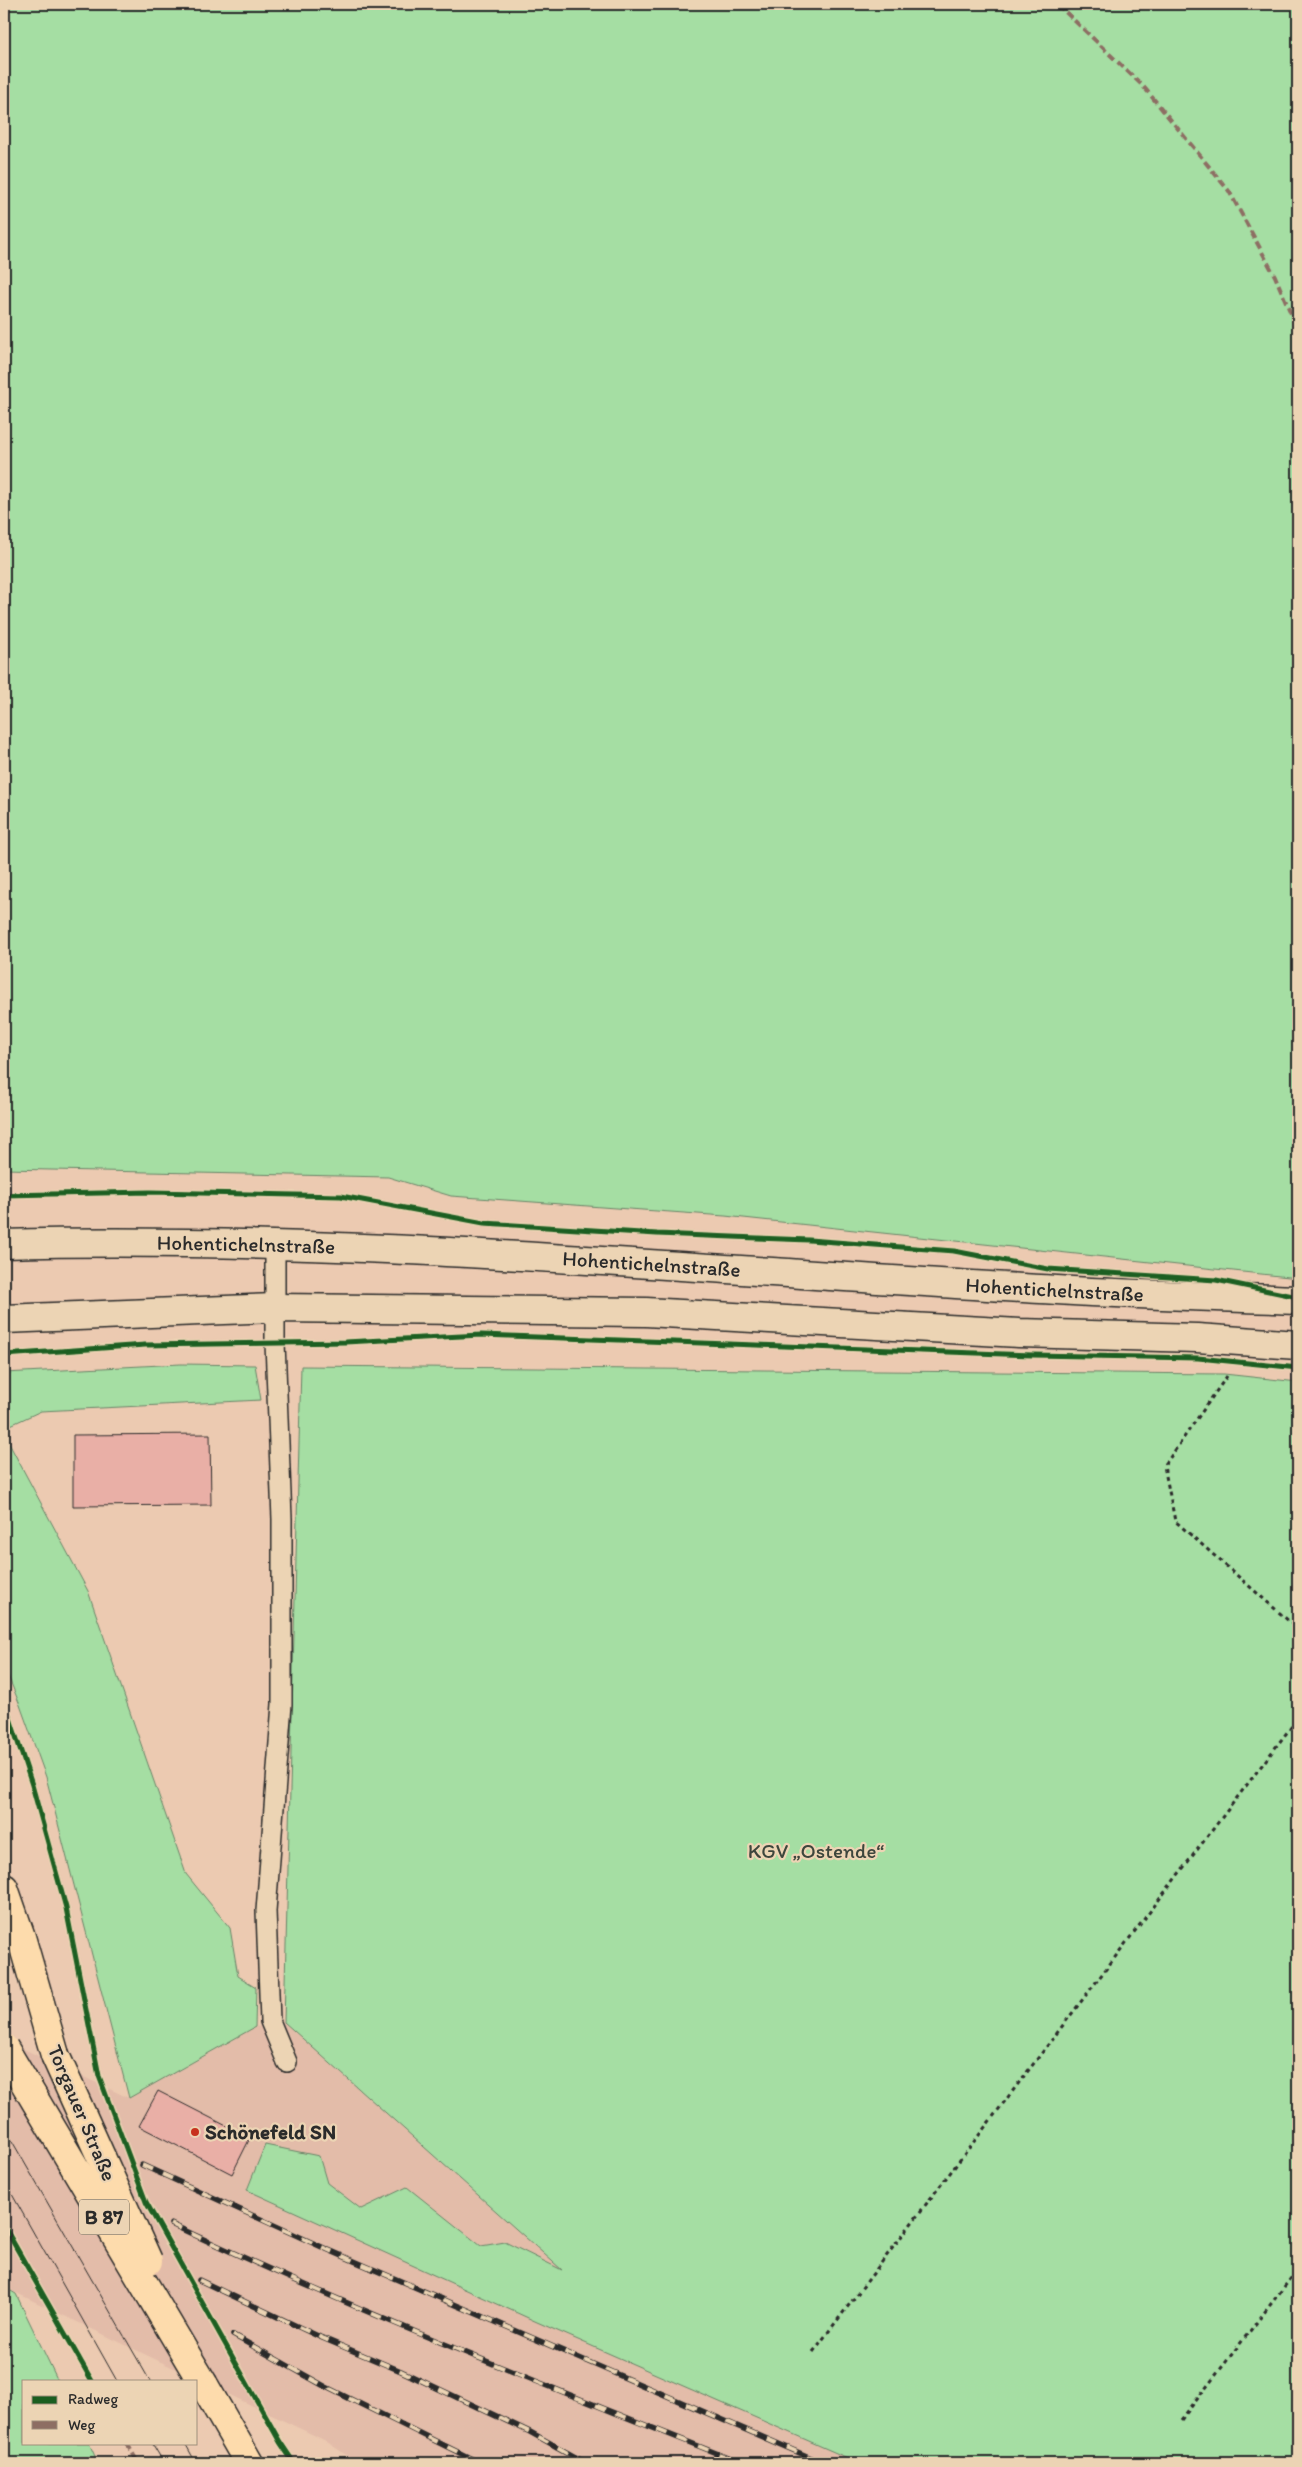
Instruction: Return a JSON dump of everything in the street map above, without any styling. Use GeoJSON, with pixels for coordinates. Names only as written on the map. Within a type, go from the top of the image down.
{"type":"FeatureCollection","features":[{"type":"Feature","properties":{"kind":"main road","name":"Hohentichelnstraße"},"geometry":{"type":"LineString","coordinates":[[4,1244],[275,1244],[494,1254],[1059,1290],[1298,1300]]}},
{"type":"Feature","properties":{"kind":"main road","name":"Hohentichelnstraße"},"geometry":{"type":"LineString","coordinates":[[4,1320],[275,1308],[646,1312],[1019,1333],[1197,1338],[1298,1345]]}},
{"type":"Feature","properties":{"kind":"main road","name":"Torgauer Straße"},"geometry":{"type":"LineString","coordinates":[[4,1888],[21,1937],[55,2054],[204,2385]]}},
{"type":"Feature","properties":{"kind":"main road","name":"Torgauer Straße"},"geometry":{"type":"LineString","coordinates":[[4,2048],[219,2409],[249,2463]]}},
{"type":"Feature","properties":{"kind":"lane"},"geometry":{"type":"LineString","coordinates":[[275,1244],[275,1308],[282,1520],[282,1704],[266,1911],[270,2021],[287,2062]]}},
{"type":"Feature","properties":{"kind":"path"},"geometry":{"type":"LineString","coordinates":[[1230,1371],[1164,1466],[1175,1521],[1298,1629]]}},
{"type":"Feature","properties":{"kind":"path"},"geometry":{"type":"LineString","coordinates":[[813,2352],[1298,1718]]}},
{"type":"Feature","properties":{"kind":"path"},"geometry":{"type":"LineString","coordinates":[[1181,2420],[1298,2269]]}},
{"type":"Feature","properties":{"kind":"shaded area"},"geometry":{"type":"Polygon","coordinates":[[[284,2022],[564,2271],[951,2463],[358,2463],[324,2440],[4,2287],[4,2040],[129,2098],[255,2027],[284,2022]]]}},
{"type":"Feature","properties":{"kind":"green space"},"geometry":{"type":"Polygon","coordinates":[[[4,4],[1298,4],[1298,1278],[725,1216],[451,1196],[388,1177],[4,1169],[4,4]]]}},
{"type":"Feature","properties":{"kind":"green space"},"geometry":{"type":"Polygon","coordinates":[[[181,1364],[255,1365],[261,1400],[41,1411],[4,1428],[4,1373],[181,1364]]]}},
{"type":"Feature","properties":{"kind":"green space","name":"KGV „Ostende“"},"geometry":{"type":"Polygon","coordinates":[[[301,1366],[1224,1374],[1298,1382],[1298,2463],[859,2463],[537,2322],[247,2190],[265,2145],[319,2156],[327,2183],[361,2209],[407,2187],[481,2246],[505,2242],[562,2270],[284,2022],[301,1366]]]}},
{"type":"Feature","properties":{"kind":"green space"},"geometry":{"type":"Polygon","coordinates":[[[4,1434],[88,1591],[186,1874],[230,1928],[238,1976],[256,1987],[255,2027],[129,2098],[46,1777],[4,1666],[4,1434]]]}},
{"type":"Feature","properties":{"kind":"green space"},"geometry":{"type":"Polygon","coordinates":[[[4,2287],[16,2294],[58,2380],[22,2380],[22,2444],[89,2444],[98,2463],[4,2463],[4,2287]]]}},
{"type":"Feature","properties":{"kind":"building"},"geometry":{"type":"Polygon","coordinates":[[[210,1434],[211,1505],[73,1506],[73,1435],[210,1434]]]}},
{"type":"Feature","properties":{"kind":"building","name":"Schönefeld SN"},"geometry":{"type":"Polygon","coordinates":[[[158,2091],[250,2138],[232,2174],[139,2126],[158,2091]]]}},
{"type":"Feature","properties":{"kind":"tram line"},"geometry":{"type":"LineString","coordinates":[[4,2127],[149,2380]]}},
{"type":"Feature","properties":{"kind":"tram line"},"geometry":{"type":"LineString","coordinates":[[4,2180],[116,2380]]}},
{"type":"Feature","properties":{"kind":"tram line"},"geometry":{"type":"LineString","coordinates":[[153,2444],[164,2463]]}},
{"type":"Feature","properties":{"kind":"tram line"},"geometry":{"type":"LineString","coordinates":[[186,2444],[196,2463]]}},
{"type":"Feature","properties":{"kind":"railway"},"geometry":{"type":"LineString","coordinates":[[142,2165],[324,2248],[823,2463]]}},
{"type":"Feature","properties":{"kind":"railway"},"geometry":{"type":"LineString","coordinates":[[171,2224],[383,2318],[741,2463]]}},
{"type":"Feature","properties":{"kind":"railway"},"geometry":{"type":"LineString","coordinates":[[199,2280],[320,2337],[401,2371],[530,2432],[586,2463]]}},
{"type":"Feature","properties":{"kind":"railway"},"geometry":{"type":"LineString","coordinates":[[233,2335],[326,2387],[480,2463]]}},
{"type":"Feature","properties":{"kind":"marked path"},"geometry":{"type":"LineString","coordinates":[[1057,4],[1143,86],[1229,191],[1275,276],[1298,330]]}},
{"type":"Feature","properties":{"kind":"marked path"},"geometry":{"type":"LineString","coordinates":[[128,2444],[138,2463]]}},
{"type":"Feature","properties":{"kind":"cycle path"},"geometry":{"type":"LineString","coordinates":[[4,1195],[150,1192],[341,1196],[484,1223],[657,1234],[809,1240],[954,1251],[1048,1269],[1216,1280],[1298,1297]]}},
{"type":"Feature","properties":{"kind":"cycle path"},"geometry":{"type":"LineString","coordinates":[[4,1355],[145,1345],[345,1342],[481,1335],[1033,1355],[1198,1358],[1298,1368]]}},
{"type":"Feature","properties":{"kind":"cycle path"},"geometry":{"type":"LineString","coordinates":[[4,1700],[32,1785],[66,1908],[99,2076],[146,2202],[280,2442],[294,2463]]}},
{"type":"Feature","properties":{"kind":"cycle path"},"geometry":{"type":"LineString","coordinates":[[4,2226],[91,2380]]}},
{"type":"Feature","properties":{"kind":"place","name":"Schönefeld SN"},"geometry":{"type":"Point","coordinates":[195,2132]}}]}
